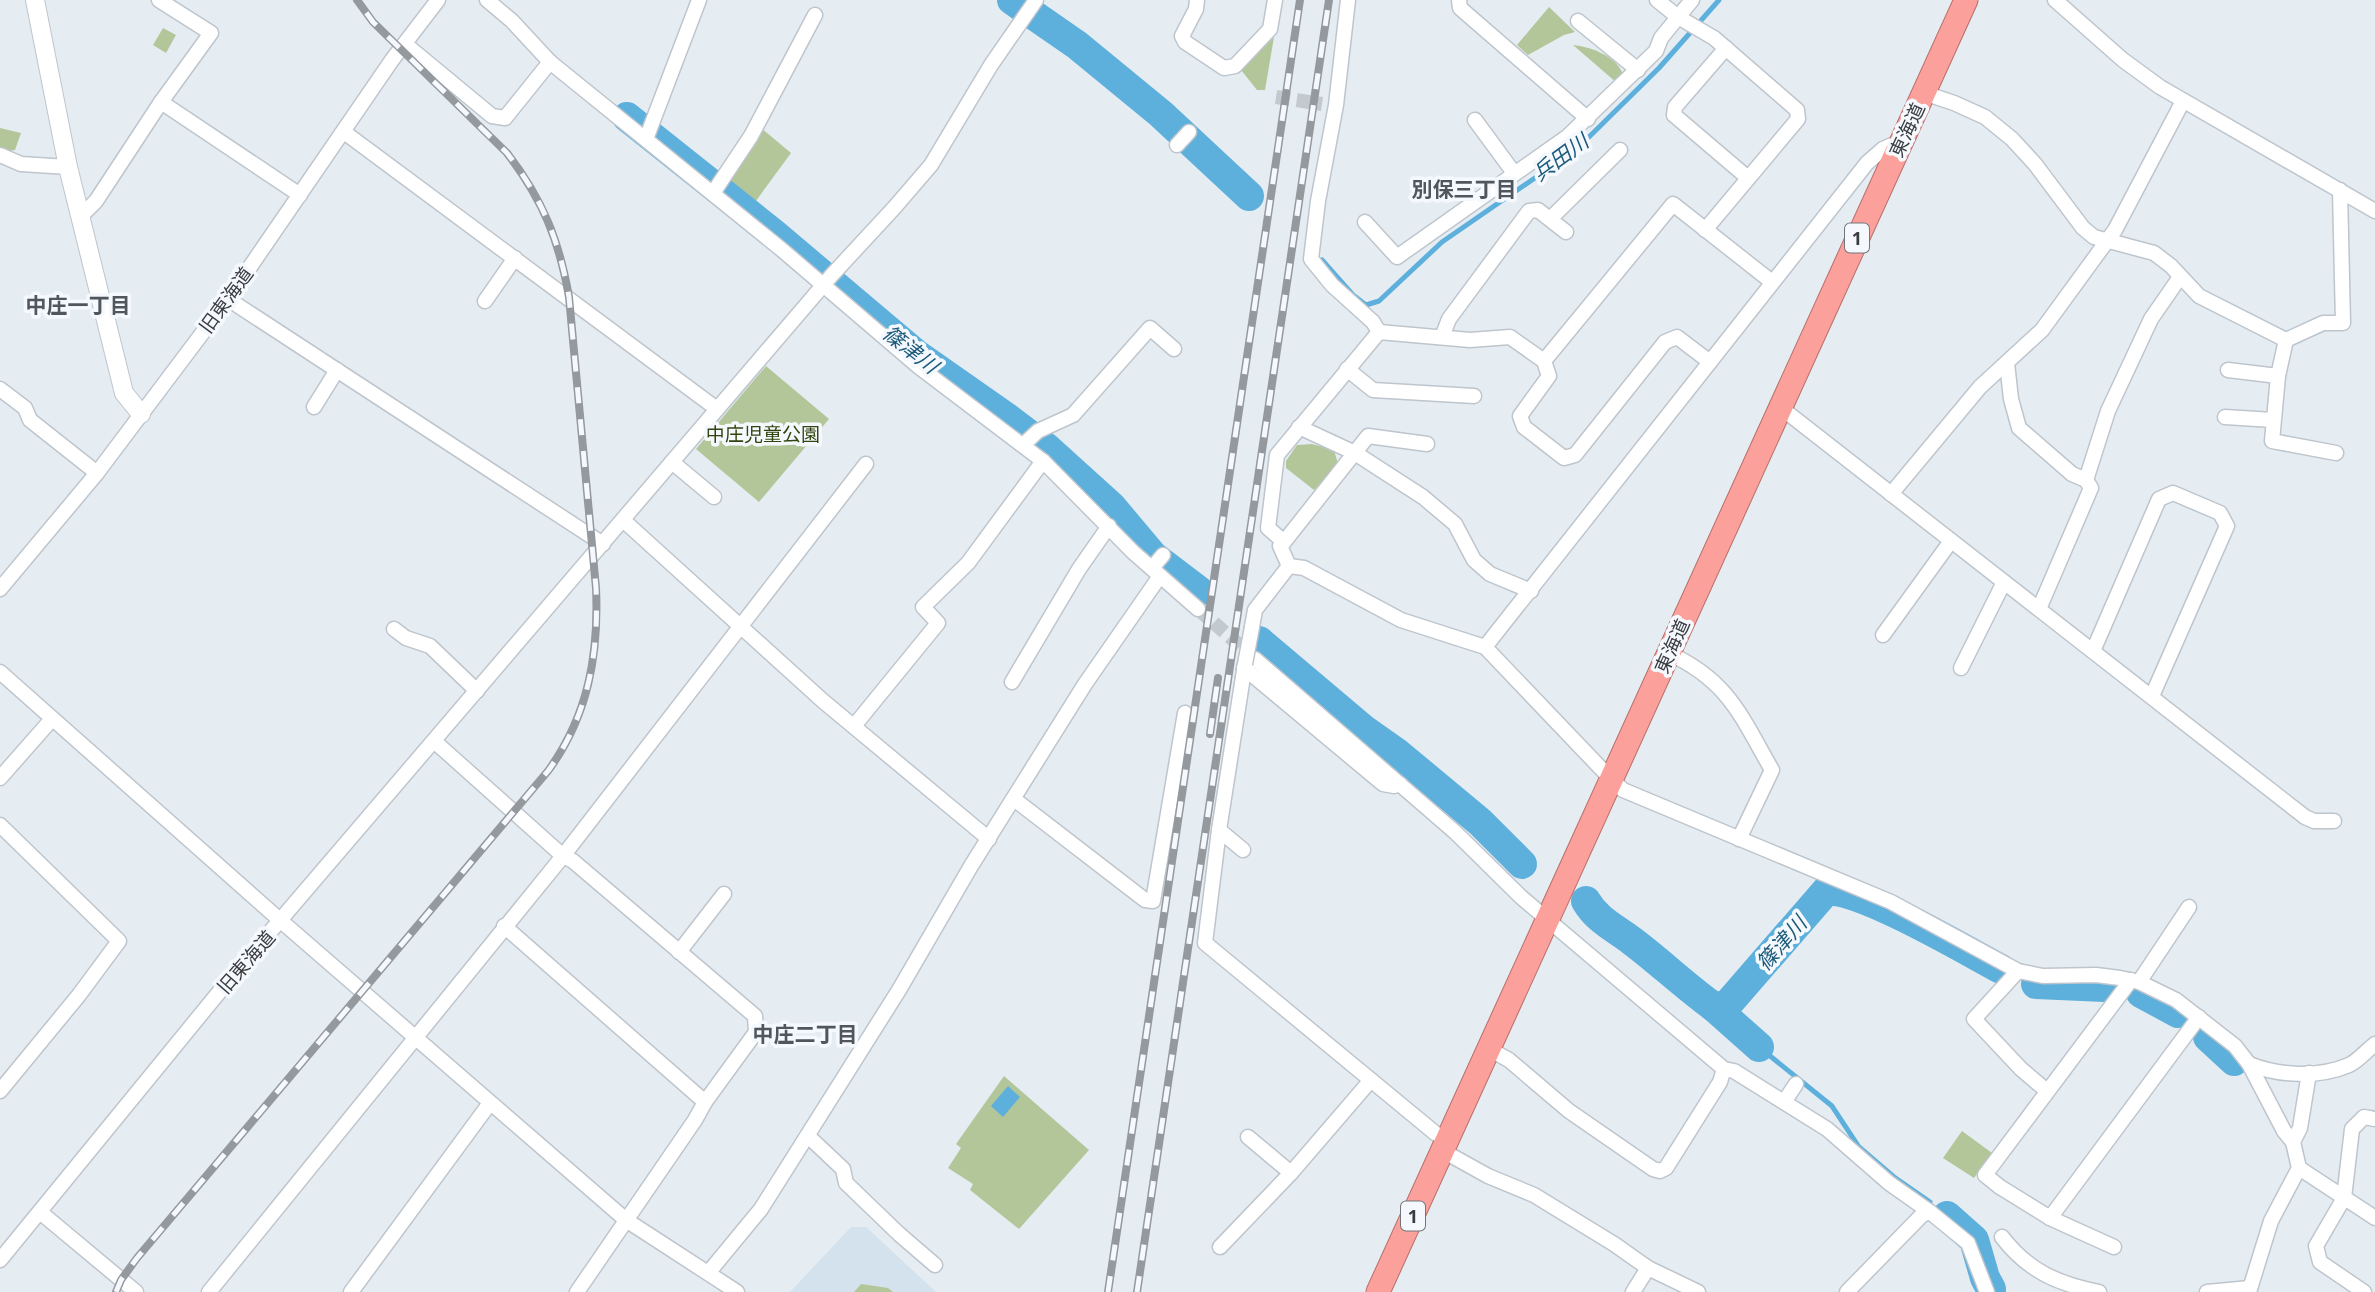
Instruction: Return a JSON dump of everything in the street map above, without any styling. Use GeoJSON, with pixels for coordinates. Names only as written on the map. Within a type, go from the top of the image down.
{"type":"FeatureCollection","features":[{"type":"Feature","properties":{"kind":"highway","name":"東海道"},"geometry":{"type":"LineString","coordinates":[[1378,1292],[1966,0]]}},
{"type":"Feature","properties":{"kind":"street"},"geometry":{"type":"LineString","coordinates":[[35,0],[68,167],[124,393],[141,414]]}},
{"type":"Feature","properties":{"kind":"street"},"geometry":{"type":"LineString","coordinates":[[80,217],[96,201],[161,102],[211,33],[159,0]]}},
{"type":"Feature","properties":{"kind":"street","name":"旧東海道"},"geometry":{"type":"LineString","coordinates":[[0,589],[97,473],[228,299],[438,0]]}},
{"type":"Feature","properties":{"kind":"street"},"geometry":{"type":"LineString","coordinates":[[487,0],[512,21],[550,62],[648,135],[827,281],[919,368],[962,391],[1025,443],[1109,526],[1157,566],[1198,609]]}},
{"type":"Feature","properties":{"kind":"street"},"geometry":{"type":"LineString","coordinates":[[648,135],[699,0]]}},
{"type":"Feature","properties":{"kind":"street"},"geometry":{"type":"LineString","coordinates":[[1198,0],[1182,36],[1185,42],[1224,68],[1235,66],[1270,29],[1275,0]]}},
{"type":"Feature","properties":{"kind":"street"},"geometry":{"type":"LineString","coordinates":[[1348,0],[1329,105],[1311,259],[1332,285],[1373,322],[1380,332]]}},
{"type":"Feature","properties":{"kind":"street"},"geometry":{"type":"LineString","coordinates":[[1459,0],[1460,8],[1588,119]]}},
{"type":"Feature","properties":{"kind":"street"},"geometry":{"type":"LineString","coordinates":[[1657,0],[1682,20],[1714,38],[1797,110],[1798,119],[1705,230]]}},
{"type":"Feature","properties":{"kind":"street"},"geometry":{"type":"LineString","coordinates":[[1365,222],[1397,257],[1567,137],[1588,119],[1656,51],[1661,38],[1682,20],[1692,0]]}},
{"type":"Feature","properties":{"kind":"street"},"geometry":{"type":"LineString","coordinates":[[2055,0],[2123,60],[2183,102],[2375,211]]}},
{"type":"Feature","properties":{"kind":"street"},"geometry":{"type":"LineString","coordinates":[[737,1292],[626,1220],[281,921],[827,281],[931,165],[991,65],[1032,8]]}},
{"type":"Feature","properties":{"kind":"street"},"geometry":{"type":"LineString","coordinates":[[716,190],[751,136],[815,15]]}},
{"type":"Feature","properties":{"kind":"street"},"geometry":{"type":"LineString","coordinates":[[1578,21],[1638,70]]}},
{"type":"Feature","properties":{"kind":"street"},"geometry":{"type":"LineString","coordinates":[[405,44],[492,116],[505,118],[550,62]]}},
{"type":"Feature","properties":{"kind":"street"},"geometry":{"type":"LineString","coordinates":[[1726,48],[1675,107],[1674,115],[1748,178]]}},
{"type":"Feature","properties":{"kind":"street"},"geometry":{"type":"LineString","coordinates":[[1924,93],[1954,103],[1994,124],[2035,164],[2083,228],[2094,237],[2154,253],[2171,266],[2199,296],[2286,340]]}},
{"type":"Feature","properties":{"kind":"street"},"geometry":{"type":"LineString","coordinates":[[161,102],[300,195]]}},
{"type":"Feature","properties":{"kind":"street"},"geometry":{"type":"LineString","coordinates":[[1891,494],[1980,387],[2042,330],[2107,241],[2183,102]]}},
{"type":"Feature","properties":{"kind":"street"},"geometry":{"type":"LineString","coordinates":[[1475,120],[1514,173]]}},
{"type":"Feature","properties":{"kind":"street"},"geometry":{"type":"LineString","coordinates":[[344,132],[717,409]]}},
{"type":"Feature","properties":{"kind":"street"},"geometry":{"type":"LineString","coordinates":[[1485,647],[1867,163],[1883,149],[1901,141]]}},
{"type":"Feature","properties":{"kind":"street"},"geometry":{"type":"LineString","coordinates":[[1550,219],[1620,149]]}},
{"type":"Feature","properties":{"kind":"street"},"geometry":{"type":"LineString","coordinates":[[0,155],[21,164],[68,167]]}},
{"type":"Feature","properties":{"kind":"street"},"geometry":{"type":"LineString","coordinates":[[2286,340],[2323,323],[2343,323],[2340,190]]}},
{"type":"Feature","properties":{"kind":"street"},"geometry":{"type":"LineString","coordinates":[[1544,361],[1673,204],[1772,282]]}},
{"type":"Feature","properties":{"kind":"street"},"geometry":{"type":"LineString","coordinates":[[1442,337],[1450,320],[1529,211],[1538,210],[1566,232]]}},
{"type":"Feature","properties":{"kind":"street"},"geometry":{"type":"LineString","coordinates":[[485,301],[515,258]]}},
{"type":"Feature","properties":{"kind":"street"},"geometry":{"type":"LineString","coordinates":[[2086,480],[2108,411],[2151,319],[2180,277]]}},
{"type":"Feature","properties":{"kind":"street"},"geometry":{"type":"LineString","coordinates":[[228,299],[603,544]]}},
{"type":"Feature","properties":{"kind":"street"},"geometry":{"type":"LineString","coordinates":[[1025,443],[1038,431],[1073,415],[1150,328],[1174,349]]}},
{"type":"Feature","properties":{"kind":"street"},"geometry":{"type":"LineString","coordinates":[[1380,332],[1470,340],[1510,337],[1544,361],[1549,376],[1520,416],[1524,426],[1564,458],[1575,455],[1665,342],[1677,337],[1710,362]]}},
{"type":"Feature","properties":{"kind":"street"},"geometry":{"type":"LineString","coordinates":[[1284,542],[1268,528],[1277,455],[1380,332]]}},
{"type":"Feature","properties":{"kind":"street"},"geometry":{"type":"LineString","coordinates":[[2286,340],[2278,376],[2272,441],[2336,453]]}},
{"type":"Feature","properties":{"kind":"street"},"geometry":{"type":"LineString","coordinates":[[2007,363],[2011,399],[2019,428],[2072,474],[2086,480],[2091,488],[2039,609]]}},
{"type":"Feature","properties":{"kind":"street"},"geometry":{"type":"LineString","coordinates":[[1348,369],[1373,390],[1474,396]]}},
{"type":"Feature","properties":{"kind":"street"},"geometry":{"type":"LineString","coordinates":[[314,407],[337,370]]}},
{"type":"Feature","properties":{"kind":"street"},"geometry":{"type":"LineString","coordinates":[[2228,370],[2278,376]]}},
{"type":"Feature","properties":{"kind":"street"},"geometry":{"type":"LineString","coordinates":[[0,389],[25,408],[30,420],[97,473]]}},
{"type":"Feature","properties":{"kind":"street"},"geometry":{"type":"LineString","coordinates":[[1780,407],[2305,817],[2314,821],[2334,821]]}},
{"type":"Feature","properties":{"kind":"street"},"geometry":{"type":"LineString","coordinates":[[2225,417],[2273,420]]}},
{"type":"Feature","properties":{"kind":"street"},"geometry":{"type":"LineString","coordinates":[[1299,426],[1355,453],[1423,497],[1455,524],[1474,560],[1490,574],[1531,591]]}},
{"type":"Feature","properties":{"kind":"street"},"geometry":{"type":"LineString","coordinates":[[1289,566],[1280,547],[1368,436],[1427,444]]}},
{"type":"Feature","properties":{"kind":"street"},"geometry":{"type":"LineString","coordinates":[[854,726],[938,622],[923,607],[968,563],[1043,461]]}},
{"type":"Feature","properties":{"kind":"street"},"geometry":{"type":"LineString","coordinates":[[672,462],[714,497]]}},
{"type":"Feature","properties":{"kind":"street"},"geometry":{"type":"LineString","coordinates":[[209,1292],[563,856],[866,464]]}},
{"type":"Feature","properties":{"kind":"street"},"geometry":{"type":"LineString","coordinates":[[2094,651],[2159,499],[2173,494],[2220,513],[2227,526],[2152,696]]}},
{"type":"Feature","properties":{"kind":"street"},"geometry":{"type":"LineString","coordinates":[[623,520],[741,628],[989,839]]}},
{"type":"Feature","properties":{"kind":"street"},"geometry":{"type":"LineString","coordinates":[[1012,682],[1079,569],[1109,526]]}},
{"type":"Feature","properties":{"kind":"street"},"geometry":{"type":"LineString","coordinates":[[1883,635],[1951,541]]}},
{"type":"Feature","properties":{"kind":"street"},"geometry":{"type":"LineString","coordinates":[[709,1272],[761,1209],[899,990],[1157,566]]}},
{"type":"Feature","properties":{"kind":"street"},"geometry":{"type":"LineString","coordinates":[[1289,566],[1255,610],[1219,830],[1205,943],[1435,1133],[1445,1145],[1500,1182],[1534,1195],[1648,1268],[1698,1292]]}},
{"type":"Feature","properties":{"kind":"street"},"geometry":{"type":"LineString","coordinates":[[1289,566],[1304,568],[1401,620],[1485,647],[1623,790],[1891,902],[2018,971],[2043,976],[2096,975],[2135,981],[2176,1000],[2199,1017],[2235,1046],[2249,1064],[2284,1130],[2294,1142],[2299,1168],[2271,1221],[2250,1290],[2207,1292]]}},
{"type":"Feature","properties":{"kind":"street"},"geometry":{"type":"LineString","coordinates":[[1961,668],[2004,582]]}},
{"type":"Feature","properties":{"kind":"street"},"geometry":{"type":"LineString","coordinates":[[394,629],[406,638],[430,646],[477,691]]}},
{"type":"Feature","properties":{"kind":"street"},"geometry":{"type":"LineString","coordinates":[[1668,653],[1715,682],[1731,699],[1772,770],[1739,839]]}},
{"type":"Feature","properties":{"kind":"street"},"geometry":{"type":"LineString","coordinates":[[1248,664],[1400,784],[1548,920],[1724,1069],[1734,1071],[1827,1129],[1889,1183],[1968,1243],[1987,1292]]}},
{"type":"Feature","properties":{"kind":"street","name":"旧東海道"},"geometry":{"type":"LineString","coordinates":[[0,672],[281,921],[229,980],[0,1260]]}},
{"type":"Feature","properties":{"kind":"street"},"geometry":{"type":"LineString","coordinates":[[1014,799],[1145,900],[1153,901],[1185,713]]}},
{"type":"Feature","properties":{"kind":"street"},"geometry":{"type":"LineString","coordinates":[[0,778],[52,719]]}},
{"type":"Feature","properties":{"kind":"street"},"geometry":{"type":"LineString","coordinates":[[434,741],[563,856],[573,861],[755,1016],[756,1032],[705,1102],[577,1292]]}},
{"type":"Feature","properties":{"kind":"street"},"geometry":{"type":"LineString","coordinates":[[0,825],[120,942],[0,1091]]}},
{"type":"Feature","properties":{"kind":"street"},"geometry":{"type":"LineString","coordinates":[[1219,830],[1243,850]]}},
{"type":"Feature","properties":{"kind":"street"},"geometry":{"type":"LineString","coordinates":[[679,952],[724,894]]}},
{"type":"Feature","properties":{"kind":"street"},"geometry":{"type":"LineString","coordinates":[[2114,1247],[2050,1219],[1985,1175],[2189,907]]}},
{"type":"Feature","properties":{"kind":"street"},"geometry":{"type":"LineString","coordinates":[[504,926],[705,1102]]}},
{"type":"Feature","properties":{"kind":"street"},"geometry":{"type":"LineString","coordinates":[[2018,971],[1974,1019],[2021,1069],[2047,1091]]}},
{"type":"Feature","properties":{"kind":"street"},"geometry":{"type":"LineString","coordinates":[[2050,1219],[2199,1017]]}},
{"type":"Feature","properties":{"kind":"street"},"geometry":{"type":"LineString","coordinates":[[2249,1064],[2266,1071],[2322,1073],[2351,1064],[2375,1044]]}},
{"type":"Feature","properties":{"kind":"street"},"geometry":{"type":"LineString","coordinates":[[1489,1049],[1509,1060],[1569,1111],[1653,1169],[1660,1171],[1666,1168],[1720,1082],[1724,1069]]}},
{"type":"Feature","properties":{"kind":"street"},"geometry":{"type":"LineString","coordinates":[[2294,1142],[2300,1128],[2309,1073]]}},
{"type":"Feature","properties":{"kind":"street"},"geometry":{"type":"LineString","coordinates":[[1220,1247],[1292,1173],[1371,1080]]}},
{"type":"Feature","properties":{"kind":"street"},"geometry":{"type":"LineString","coordinates":[[1784,1102],[1796,1084]]}},
{"type":"Feature","properties":{"kind":"street"},"geometry":{"type":"LineString","coordinates":[[351,1292],[490,1103]]}},
{"type":"Feature","properties":{"kind":"street"},"geometry":{"type":"LineString","coordinates":[[2364,1292],[2320,1262],[2316,1246],[2344,1198],[2352,1129],[2364,1117],[2375,1119]]}},
{"type":"Feature","properties":{"kind":"street"},"geometry":{"type":"LineString","coordinates":[[807,1136],[843,1169],[846,1183],[935,1265]]}},
{"type":"Feature","properties":{"kind":"street"},"geometry":{"type":"LineString","coordinates":[[1248,1137],[1292,1173]]}},
{"type":"Feature","properties":{"kind":"street"},"geometry":{"type":"LineString","coordinates":[[2299,1168],[2375,1218]]}},
{"type":"Feature","properties":{"kind":"street"},"geometry":{"type":"LineString","coordinates":[[40,1212],[136,1292]]}},
{"type":"Feature","properties":{"kind":"street"},"geometry":{"type":"LineString","coordinates":[[1847,1292],[1922,1216],[1930,1212]]}},
{"type":"Feature","properties":{"kind":"street"},"geometry":{"type":"LineString","coordinates":[[2002,1237],[2013,1251],[2040,1272],[2060,1283],[2099,1292]]}},
{"type":"Feature","properties":{"kind":"street"},"geometry":{"type":"LineString","coordinates":[[1633,1292],[1648,1268]]}},
{"type":"Feature","properties":{"kind":"shaded area"},"geometry":{"type":"Polygon","coordinates":[[[851,1227],[866,1227],[936,1292],[790,1292],[851,1227]]]}},
{"type":"Feature","properties":{"kind":"green space"},"geometry":{"type":"Polygon","coordinates":[[[1549,7],[1575,32],[1564,35],[1528,55],[1517,45],[1549,7]]]}},
{"type":"Feature","properties":{"kind":"green space"},"geometry":{"type":"Polygon","coordinates":[[[163,28],[176,35],[166,53],[153,45],[163,28]]]}},
{"type":"Feature","properties":{"kind":"green space"},"geometry":{"type":"Polygon","coordinates":[[[1274,37],[1265,90],[1257,90],[1241,70],[1274,37]]]}},
{"type":"Feature","properties":{"kind":"green space"},"geometry":{"type":"Polygon","coordinates":[[[1573,45],[1595,50],[1609,58],[1620,68],[1623,75],[1617,83],[1573,45]]]}},
{"type":"Feature","properties":{"kind":"green space"},"geometry":{"type":"Polygon","coordinates":[[[760,127],[791,153],[750,209],[723,187],[760,127]]]}},
{"type":"Feature","properties":{"kind":"green space"},"geometry":{"type":"Polygon","coordinates":[[[0,128],[21,133],[15,150],[9,151],[0,147],[0,128]]]}},
{"type":"Feature","properties":{"kind":"green space","name":"中庄児童公園"},"geometry":{"type":"Polygon","coordinates":[[[766,366],[829,419],[759,502],[696,449],[766,366]]]}},
{"type":"Feature","properties":{"kind":"green space"},"geometry":{"type":"Polygon","coordinates":[[[1312,444],[1334,450],[1338,464],[1314,490],[1286,468],[1286,461],[1297,445],[1312,444]]]}},
{"type":"Feature","properties":{"kind":"green space"},"geometry":{"type":"Polygon","coordinates":[[[1004,1076],[1089,1150],[1019,1229],[970,1190],[973,1184],[948,1168],[961,1148],[956,1144],[1004,1076]]]}},
{"type":"Feature","properties":{"kind":"green space"},"geometry":{"type":"Polygon","coordinates":[[[1962,1131],[1992,1153],[1974,1178],[1943,1158],[1962,1131]]]}},
{"type":"Feature","properties":{"kind":"green space"},"geometry":{"type":"Polygon","coordinates":[[[861,1284],[888,1288],[893,1292],[854,1292],[861,1284]]]}},
{"type":"Feature","properties":{"kind":"water"},"geometry":{"type":"Polygon","coordinates":[[[1008,1086],[1020,1097],[1003,1117],[991,1106],[1008,1086]]]}},
{"type":"Feature","properties":{"kind":"waterway","name":"兵田川"},"geometry":{"type":"LineString","coordinates":[[1012,0],[1077,45],[1161,114],[1249,196]]}},
{"type":"Feature","properties":{"kind":"waterway","name":"兵田川"},"geometry":{"type":"LineString","coordinates":[[1322,260],[1353,295],[1366,305],[1379,301],[1442,242],[1558,162],[1590,136],[1659,68],[1719,0]]}},
{"type":"Feature","properties":{"kind":"waterway","name":"篠津川"},"geometry":{"type":"LineString","coordinates":[[627,117],[774,234],[916,354],[1048,449],[1111,506],[1153,556],[1199,591]]}},
{"type":"Feature","properties":{"kind":"waterway","name":"篠津川"},"geometry":{"type":"LineString","coordinates":[[1259,641],[1363,729],[1397,753],[1480,822],[1522,864]]}},
{"type":"Feature","properties":{"kind":"waterway","name":"篠津川"},"geometry":{"type":"LineString","coordinates":[[1586,901],[1601,919],[1714,1007],[1727,1005],[1826,891],[1842,892],[1887,909],[2001,969]]}},
{"type":"Feature","properties":{"kind":"waterway","name":"篠津川"},"geometry":{"type":"LineString","coordinates":[[2036,984],[2105,987]]}},
{"type":"Feature","properties":{"kind":"waterway","name":"篠津川"},"geometry":{"type":"LineString","coordinates":[[2141,993],[2178,1013]]}},
{"type":"Feature","properties":{"kind":"waterway"},"geometry":{"type":"LineString","coordinates":[[1714,1007],[1759,1047]]}},
{"type":"Feature","properties":{"kind":"waterway","name":"篠津川"},"geometry":{"type":"LineString","coordinates":[[2208,1037],[2234,1061]]}},
{"type":"Feature","properties":{"kind":"waterway"},"geometry":{"type":"LineString","coordinates":[[1759,1047],[1832,1106],[1859,1147],[1894,1177],[1930,1202]]}},
{"type":"Feature","properties":{"kind":"waterway","name":"篠津川"},"geometry":{"type":"LineString","coordinates":[[1947,1216],[1974,1240],[1991,1289]]}},
{"type":"Feature","properties":{"kind":"tunnel"},"geometry":{"type":"LineString","coordinates":[[1276,97],[1322,104]]}},
{"type":"Feature","properties":{"kind":"tunnel"},"geometry":{"type":"LineString","coordinates":[[1198,609],[1254,658]]}},
{"type":"Feature","properties":{"kind":"railway"},"geometry":{"type":"LineString","coordinates":[[116,1292],[137,1258],[548,771],[573,729],[582,707],[593,661],[596,588],[569,297],[548,221],[520,170],[507,153],[373,22],[357,0]]}},
{"type":"Feature","properties":{"kind":"railway"},"geometry":{"type":"LineString","coordinates":[[1108,1292],[1300,0]]}},
{"type":"Feature","properties":{"kind":"railway"},"geometry":{"type":"LineString","coordinates":[[1137,1292],[1329,0]]}},
{"type":"Feature","properties":{"kind":"railway"},"geometry":{"type":"LineString","coordinates":[[1210,734],[1218,678]]}},
{"type":"Feature","properties":{"kind":"district","name":"別保三丁目"},"geometry":{"type":"Point","coordinates":[1464,189]}},
{"type":"Feature","properties":{"kind":"district","name":"中庄一丁目"},"geometry":{"type":"Point","coordinates":[78,305]}},
{"type":"Feature","properties":{"kind":"district","name":"中庄二丁目"},"geometry":{"type":"Point","coordinates":[805,1034]}}]}
